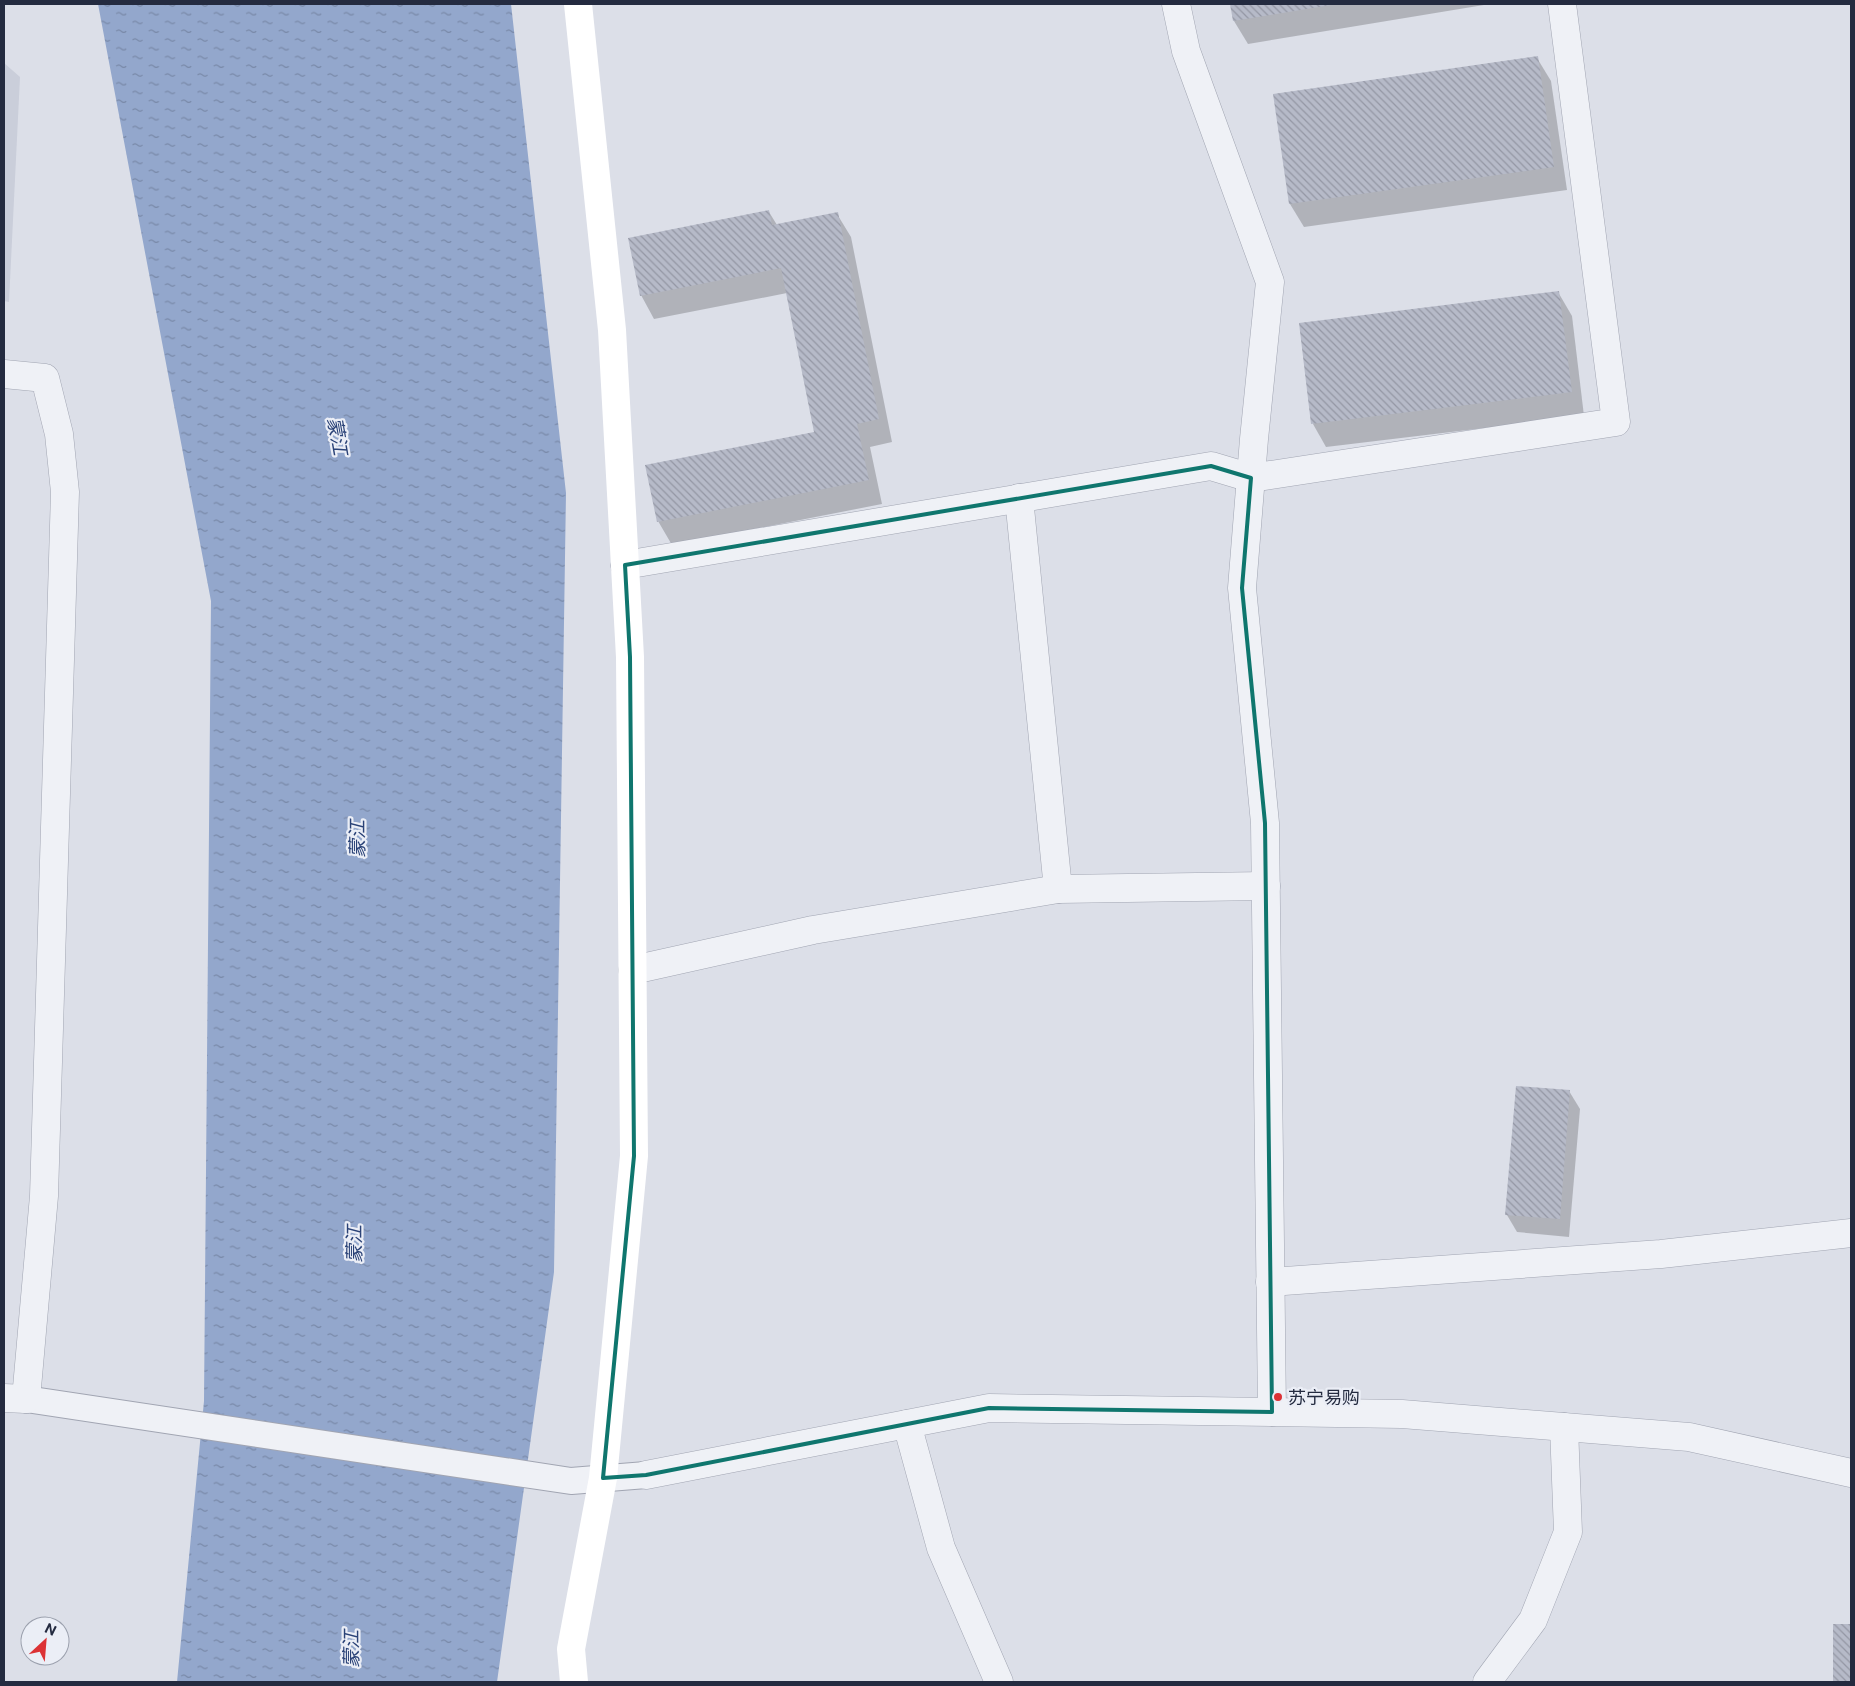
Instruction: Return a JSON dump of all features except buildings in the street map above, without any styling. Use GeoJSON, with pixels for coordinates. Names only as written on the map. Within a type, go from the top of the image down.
{"type":"FeatureCollection","features":[{"type":"Feature","properties":{"kind":"main road"},"geometry":{"type":"LineString","coordinates":[[574,1682],[571,1649],[603,1478],[634,1156],[630,657],[612,330],[578,4]]}},
{"type":"Feature","properties":{"kind":"street"},"geometry":{"type":"LineString","coordinates":[[1176,4],[1186,50],[1270,282],[1242,588],[1265,823],[1272,1412]]}},
{"type":"Feature","properties":{"kind":"street"},"geometry":{"type":"LineString","coordinates":[[625,565],[1212,466],[1251,478],[1616,422],[1562,4]]}},
{"type":"Feature","properties":{"kind":"street"},"geometry":{"type":"LineString","coordinates":[[4,374],[45,378],[59,434],[65,492],[44,1196],[15,1399],[571,1481],[646,1475],[989,1408],[1402,1414],[1689,1437],[1851,1473]]}},
{"type":"Feature","properties":{"kind":"street"},"geometry":{"type":"LineString","coordinates":[[1019,498],[1058,889]]}},
{"type":"Feature","properties":{"kind":"street"},"geometry":{"type":"LineString","coordinates":[[633,970],[813,930],[1058,889],[1266,886]]}},
{"type":"Feature","properties":{"kind":"street"},"geometry":{"type":"LineString","coordinates":[[1270,1282],[1662,1254],[1851,1233]]}},
{"type":"Feature","properties":{"kind":"street"},"geometry":{"type":"LineString","coordinates":[[907,1424],[941,1548],[999,1682]]}},
{"type":"Feature","properties":{"kind":"street"},"geometry":{"type":"LineString","coordinates":[[1487,1682],[1533,1620],[1568,1532],[1564,1427]]}},
{"type":"Feature","properties":{"kind":"highlighted area"},"geometry":{"type":"Polygon","coordinates":[[[1211,466],[1251,478],[1242,588],[1265,823],[1272,1412],[989,1408],[646,1475],[603,1478],[634,1156],[630,657],[625,565],[1211,466]]]}},
{"type":"Feature","properties":{"kind":"shaded area"},"geometry":{"type":"Polygon","coordinates":[[[4,63],[20,77],[9,302],[4,301],[4,63]]]}},
{"type":"Feature","properties":{"kind":"water","name":"蒙江"},"geometry":{"type":"Polygon","coordinates":[[[98,4],[511,4],[566,493],[554,1272],[497,1682],[177,1682],[204,1401],[211,601],[98,4]]]}},
{"type":"Feature","properties":{"kind":"place","name":"苏宁易购"},"geometry":{"type":"Point","coordinates":[1278,1397]}}]}
